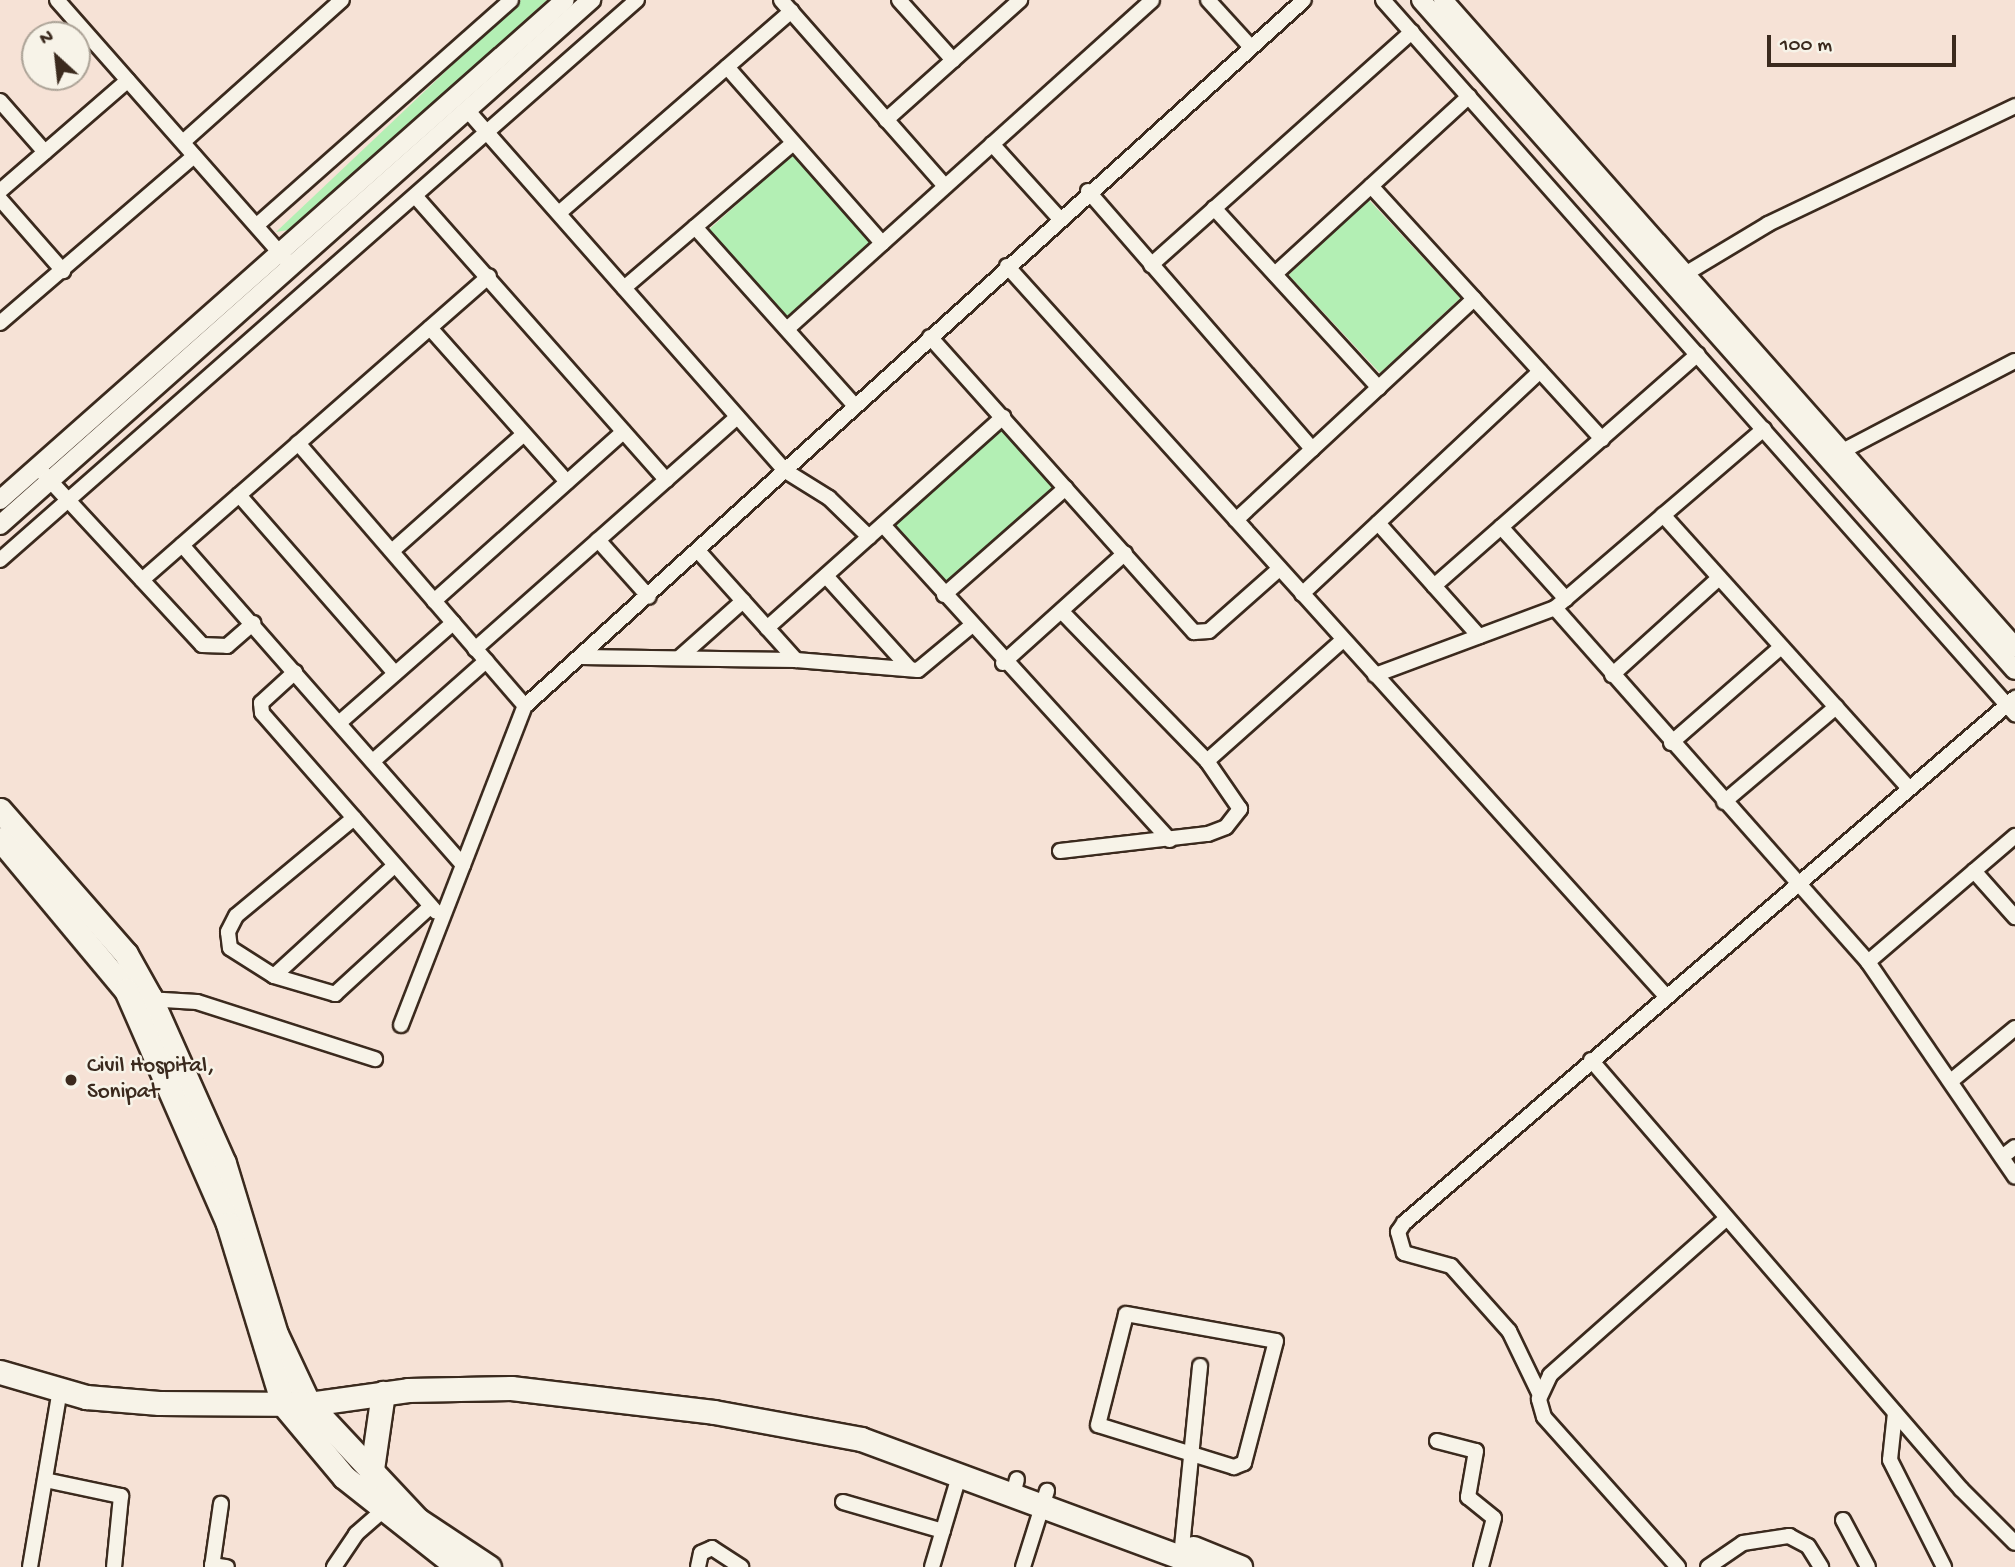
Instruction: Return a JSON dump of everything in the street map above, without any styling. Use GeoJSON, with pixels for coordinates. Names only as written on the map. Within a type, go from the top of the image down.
{"type":"FeatureCollection","features":[{"type":"Feature","properties":{"kind":"main road"},"geometry":{"type":"LineString","coordinates":[[0,810],[126,954],[228,1224],[288,1400],[389,1505],[457,1567]]}},
{"type":"Feature","properties":{"kind":"main road"},"geometry":{"type":"LineString","coordinates":[[0,839],[142,1001]]}},
{"type":"Feature","properties":{"kind":"main road"},"geometry":{"type":"LineString","coordinates":[[0,1372],[60,1389],[159,1403],[288,1400],[511,1388],[613,1396],[861,1439],[960,1472],[1015,1485]]}},
{"type":"Feature","properties":{"kind":"main road"},"geometry":{"type":"LineString","coordinates":[[288,1400],[407,1378],[511,1376],[615,1384],[865,1427],[1181,1550],[1240,1567]]}},
{"type":"Feature","properties":{"kind":"main road"},"geometry":{"type":"LineString","coordinates":[[371,1476],[383,1393]]}},
{"type":"Feature","properties":{"kind":"main road"},"geometry":{"type":"LineString","coordinates":[[288,1400],[371,1476],[389,1505],[489,1567]]}},
{"type":"Feature","properties":{"kind":"main road"},"geometry":{"type":"LineString","coordinates":[[1181,1550],[1207,1567]]}},
{"type":"Feature","properties":{"kind":"street"},"geometry":{"type":"LineString","coordinates":[[57,0],[293,268]]}},
{"type":"Feature","properties":{"kind":"street"},"geometry":{"type":"LineString","coordinates":[[183,142],[342,0]]}},
{"type":"Feature","properties":{"kind":"street"},"geometry":{"type":"LineString","coordinates":[[257,225],[511,0]]}},
{"type":"Feature","properties":{"kind":"street"},"geometry":{"type":"LineString","coordinates":[[0,525],[293,268],[565,0]]}},
{"type":"Feature","properties":{"kind":"street"},"geometry":{"type":"LineString","coordinates":[[0,500],[281,254],[441,125],[468,111],[591,0]]}},
{"type":"Feature","properties":{"kind":"street"},"geometry":{"type":"LineString","coordinates":[[0,560],[637,0]]}},
{"type":"Feature","properties":{"kind":"street"},"geometry":{"type":"LineString","coordinates":[[899,0],[953,60]]}},
{"type":"Feature","properties":{"kind":"street"},"geometry":{"type":"LineString","coordinates":[[886,120],[1020,0]]}},
{"type":"Feature","properties":{"kind":"street"},"geometry":{"type":"LineString","coordinates":[[787,329],[1152,0]]}},
{"type":"Feature","properties":{"kind":"street"},"geometry":{"type":"LineString","coordinates":[[1208,0],[1249,45]]}},
{"type":"Feature","properties":{"kind":"street"},"geometry":{"type":"LineString","coordinates":[[401,1025],[525,706],[700,553],[784,470],[1088,191],[1249,45],[1304,0]]}},
{"type":"Feature","properties":{"kind":"street"},"geometry":{"type":"LineString","coordinates":[[1383,0],[2012,706],[1907,786],[1796,881],[1398,1232],[1404,1253],[1451,1266],[1505,1324],[1539,1395],[1544,1416],[1678,1567]]}},
{"type":"Feature","properties":{"kind":"street"},"geometry":{"type":"LineString","coordinates":[[1421,0],[1679,278]]}},
{"type":"Feature","properties":{"kind":"street"},"geometry":{"type":"LineString","coordinates":[[1443,0],[2015,670]]}},
{"type":"Feature","properties":{"kind":"street"},"geometry":{"type":"LineString","coordinates":[[559,213],[727,67],[786,6],[945,186]]}},
{"type":"Feature","properties":{"kind":"street"},"geometry":{"type":"LineString","coordinates":[[1151,265],[1412,32]]}},
{"type":"Feature","properties":{"kind":"street"},"geometry":{"type":"LineString","coordinates":[[727,67],[882,243]]}},
{"type":"Feature","properties":{"kind":"street"},"geometry":{"type":"LineString","coordinates":[[0,191],[128,80]]}},
{"type":"Feature","properties":{"kind":"street"},"geometry":{"type":"LineString","coordinates":[[1275,274],[1469,96]]}},
{"type":"Feature","properties":{"kind":"street"},"geometry":{"type":"LineString","coordinates":[[0,101],[45,152]]}},
{"type":"Feature","properties":{"kind":"street"},"geometry":{"type":"LineString","coordinates":[[1679,278],[1811,202],[2015,106]]}},
{"type":"Feature","properties":{"kind":"street"},"geometry":{"type":"LineString","coordinates":[[468,111],[784,470],[829,498],[869,537]]}},
{"type":"Feature","properties":{"kind":"street"},"geometry":{"type":"LineString","coordinates":[[624,288],[793,143]]}},
{"type":"Feature","properties":{"kind":"street"},"geometry":{"type":"LineString","coordinates":[[992,144],[1059,218]]}},
{"type":"Feature","properties":{"kind":"street"},"geometry":{"type":"LineString","coordinates":[[0,323],[194,156]]}},
{"type":"Feature","properties":{"kind":"street"},"geometry":{"type":"LineString","coordinates":[[1371,186],[1602,439]]}},
{"type":"Feature","properties":{"kind":"street"},"geometry":{"type":"LineString","coordinates":[[1088,191],[1312,449]]}},
{"type":"Feature","properties":{"kind":"street"},"geometry":{"type":"LineString","coordinates":[[416,197],[489,276],[666,480]]}},
{"type":"Feature","properties":{"kind":"street"},"geometry":{"type":"LineString","coordinates":[[0,199],[63,271]]}},
{"type":"Feature","properties":{"kind":"street"},"geometry":{"type":"LineString","coordinates":[[1214,208],[1379,387]]}},
{"type":"Feature","properties":{"kind":"street"},"geometry":{"type":"LineString","coordinates":[[695,227],[855,406]]}},
{"type":"Feature","properties":{"kind":"street"},"geometry":{"type":"LineString","coordinates":[[1007,266],[1665,995]]}},
{"type":"Feature","properties":{"kind":"street"},"geometry":{"type":"LineString","coordinates":[[142,580],[489,276]]}},
{"type":"Feature","properties":{"kind":"street"},"geometry":{"type":"LineString","coordinates":[[1236,520],[1474,299]]}},
{"type":"Feature","properties":{"kind":"street"},"geometry":{"type":"LineString","coordinates":[[430,328],[567,482]]}},
{"type":"Feature","properties":{"kind":"street"},"geometry":{"type":"LineString","coordinates":[[930,337],[1201,634],[1279,569]]}},
{"type":"Feature","properties":{"kind":"street"},"geometry":{"type":"LineString","coordinates":[[1434,586],[1698,354]]}},
{"type":"Feature","properties":{"kind":"street"},"geometry":{"type":"LineString","coordinates":[[1834,455],[2015,361]]}},
{"type":"Feature","properties":{"kind":"street"},"geometry":{"type":"LineString","coordinates":[[1302,594],[1540,371]]}},
{"type":"Feature","properties":{"kind":"street"},"geometry":{"type":"LineString","coordinates":[[475,649],[737,417]]}},
{"type":"Feature","properties":{"kind":"street"},"geometry":{"type":"LineString","coordinates":[[767,628],[1003,417]]}},
{"type":"Feature","properties":{"kind":"street"},"geometry":{"type":"LineString","coordinates":[[1375,675],[1560,603],[1764,429]]}},
{"type":"Feature","properties":{"kind":"street"},"geometry":{"type":"LineString","coordinates":[[434,601],[623,432]]}},
{"type":"Feature","properties":{"kind":"street"},"geometry":{"type":"LineString","coordinates":[[391,551],[524,434]]}},
{"type":"Feature","properties":{"kind":"street"},"geometry":{"type":"LineString","coordinates":[[298,443],[525,706]]}},
{"type":"Feature","properties":{"kind":"street"},"geometry":{"type":"LineString","coordinates":[[1834,455],[2015,647]]}},
{"type":"Feature","properties":{"kind":"street"},"geometry":{"type":"LineString","coordinates":[[37,467],[142,580],[213,650],[253,623]]}},
{"type":"Feature","properties":{"kind":"street"},"geometry":{"type":"LineString","coordinates":[[944,595],[1066,488]]}},
{"type":"Feature","properties":{"kind":"street"},"geometry":{"type":"LineString","coordinates":[[239,495],[395,673]]}},
{"type":"Feature","properties":{"kind":"street"},"geometry":{"type":"LineString","coordinates":[[1663,515],[1907,786]]}},
{"type":"Feature","properties":{"kind":"street"},"geometry":{"type":"LineString","coordinates":[[1378,523],[1479,636]]}},
{"type":"Feature","properties":{"kind":"street"},"geometry":{"type":"LineString","coordinates":[[883,525],[1003,663],[1170,840]]}},
{"type":"Feature","properties":{"kind":"street"},"geometry":{"type":"LineString","coordinates":[[1501,527],[1612,675],[1868,962],[2015,1177]]}},
{"type":"Feature","properties":{"kind":"street"},"geometry":{"type":"LineString","coordinates":[[598,540],[649,597]]}},
{"type":"Feature","properties":{"kind":"street"},"geometry":{"type":"LineString","coordinates":[[182,545],[463,865]]}},
{"type":"Feature","properties":{"kind":"street"},"geometry":{"type":"LineString","coordinates":[[700,553],[796,660]]}},
{"type":"Feature","properties":{"kind":"street"},"geometry":{"type":"LineString","coordinates":[[1003,663],[1125,553]]}},
{"type":"Feature","properties":{"kind":"street"},"geometry":{"type":"LineString","coordinates":[[826,576],[909,668]]}},
{"type":"Feature","properties":{"kind":"street"},"geometry":{"type":"LineString","coordinates":[[1612,675],[1719,578]]}},
{"type":"Feature","properties":{"kind":"street"},"geometry":{"type":"LineString","coordinates":[[678,658],[743,601]]}},
{"type":"Feature","properties":{"kind":"street"},"geometry":{"type":"LineString","coordinates":[[1060,852],[1170,840],[1216,831],[1236,817],[1239,801],[1207,761],[1061,611]]}},
{"type":"Feature","properties":{"kind":"street"},"geometry":{"type":"LineString","coordinates":[[339,723],[453,623]]}},
{"type":"Feature","properties":{"kind":"street"},"geometry":{"type":"LineString","coordinates":[[581,657],[796,660],[909,668],[930,666],[971,626]]}},
{"type":"Feature","properties":{"kind":"street"},"geometry":{"type":"LineString","coordinates":[[1207,761],[1343,640]]}},
{"type":"Feature","properties":{"kind":"street"},"geometry":{"type":"LineString","coordinates":[[1671,743],[1781,648]]}},
{"type":"Feature","properties":{"kind":"street"},"geometry":{"type":"LineString","coordinates":[[373,761],[486,661]]}},
{"type":"Feature","properties":{"kind":"street"},"geometry":{"type":"LineString","coordinates":[[295,672],[260,709],[442,919]]}},
{"type":"Feature","properties":{"kind":"street"},"geometry":{"type":"LineString","coordinates":[[1724,802],[1836,707]]}},
{"type":"Feature","properties":{"kind":"street"},"geometry":{"type":"LineString","coordinates":[[354,818],[236,916],[228,932],[230,948],[242,959],[274,976],[335,994],[431,906]]}},
{"type":"Feature","properties":{"kind":"street"},"geometry":{"type":"LineString","coordinates":[[1868,962],[2015,836]]}},
{"type":"Feature","properties":{"kind":"street"},"geometry":{"type":"LineString","coordinates":[[274,976],[395,865]]}},
{"type":"Feature","properties":{"kind":"street"},"geometry":{"type":"LineString","coordinates":[[1974,871],[2015,917]]}},
{"type":"Feature","properties":{"kind":"street"},"geometry":{"type":"LineString","coordinates":[[142,1001],[197,1002],[375,1059]]}},
{"type":"Feature","properties":{"kind":"street"},"geometry":{"type":"LineString","coordinates":[[1951,1081],[2015,1028]]}},
{"type":"Feature","properties":{"kind":"street"},"geometry":{"type":"LineString","coordinates":[[1591,1060],[1895,1413],[2015,1543]]}},
{"type":"Feature","properties":{"kind":"street"},"geometry":{"type":"LineString","coordinates":[[2002,1157],[2015,1147]]}},
{"type":"Feature","properties":{"kind":"street"},"geometry":{"type":"LineString","coordinates":[[1539,1395],[1550,1376],[1726,1219]]}},
{"type":"Feature","properties":{"kind":"street"},"geometry":{"type":"LineString","coordinates":[[1126,1314],[1276,1341],[1244,1463],[1234,1467],[1187,1453],[1098,1425],[1126,1314]]}},
{"type":"Feature","properties":{"kind":"street"},"geometry":{"type":"LineString","coordinates":[[1181,1550],[1187,1453],[1200,1366]]}},
{"type":"Feature","properties":{"kind":"street"},"geometry":{"type":"LineString","coordinates":[[30,1567],[60,1389]]}},
{"type":"Feature","properties":{"kind":"street"},"geometry":{"type":"LineString","coordinates":[[1895,1413],[1890,1460],[1944,1567]]}},
{"type":"Feature","properties":{"kind":"street"},"geometry":{"type":"LineString","coordinates":[[1437,1441],[1476,1451],[1468,1497],[1494,1518],[1481,1567]]}},
{"type":"Feature","properties":{"kind":"street"},"geometry":{"type":"LineString","coordinates":[[932,1567],[960,1472]]}},
{"type":"Feature","properties":{"kind":"street"},"geometry":{"type":"LineString","coordinates":[[45,1480],[121,1496],[114,1567]]}},
{"type":"Feature","properties":{"kind":"street"},"geometry":{"type":"LineString","coordinates":[[1023,1567],[1045,1496]]}},
{"type":"Feature","properties":{"kind":"street"},"geometry":{"type":"LineString","coordinates":[[844,1502],[943,1531]]}},
{"type":"Feature","properties":{"kind":"street"},"geometry":{"type":"LineString","coordinates":[[217,1566],[221,1504]]}},
{"type":"Feature","properties":{"kind":"street"},"geometry":{"type":"LineString","coordinates":[[334,1567],[389,1505]]}},
{"type":"Feature","properties":{"kind":"street"},"geometry":{"type":"LineString","coordinates":[[1843,1520],[1868,1567]]}},
{"type":"Feature","properties":{"kind":"street"},"geometry":{"type":"LineString","coordinates":[[1708,1567],[1743,1543],[1789,1535],[1808,1546],[1821,1567]]}},
{"type":"Feature","properties":{"kind":"street"},"geometry":{"type":"LineString","coordinates":[[698,1567],[701,1553],[712,1548],[741,1567]]}},
{"type":"Feature","properties":{"kind":"green space"},"geometry":{"type":"Polygon","coordinates":[[[521,0],[547,0],[294,229],[276,232],[521,0]]]}},
{"type":"Feature","properties":{"kind":"green space"},"geometry":{"type":"Polygon","coordinates":[[[793,154],[871,241],[787,317],[709,230],[793,154]]]}},
{"type":"Feature","properties":{"kind":"green space"},"geometry":{"type":"Polygon","coordinates":[[[1369,200],[1460,298],[1380,373],[1289,275],[1369,200]]]}},
{"type":"Feature","properties":{"kind":"green space"},"geometry":{"type":"Polygon","coordinates":[[[1002,429],[1055,488],[949,583],[896,525],[1002,429]]]}},
{"type":"Feature","properties":{"kind":"place","name":"Civil Hospital, Sonipat"},"geometry":{"type":"Point","coordinates":[71,1080]}}]}
